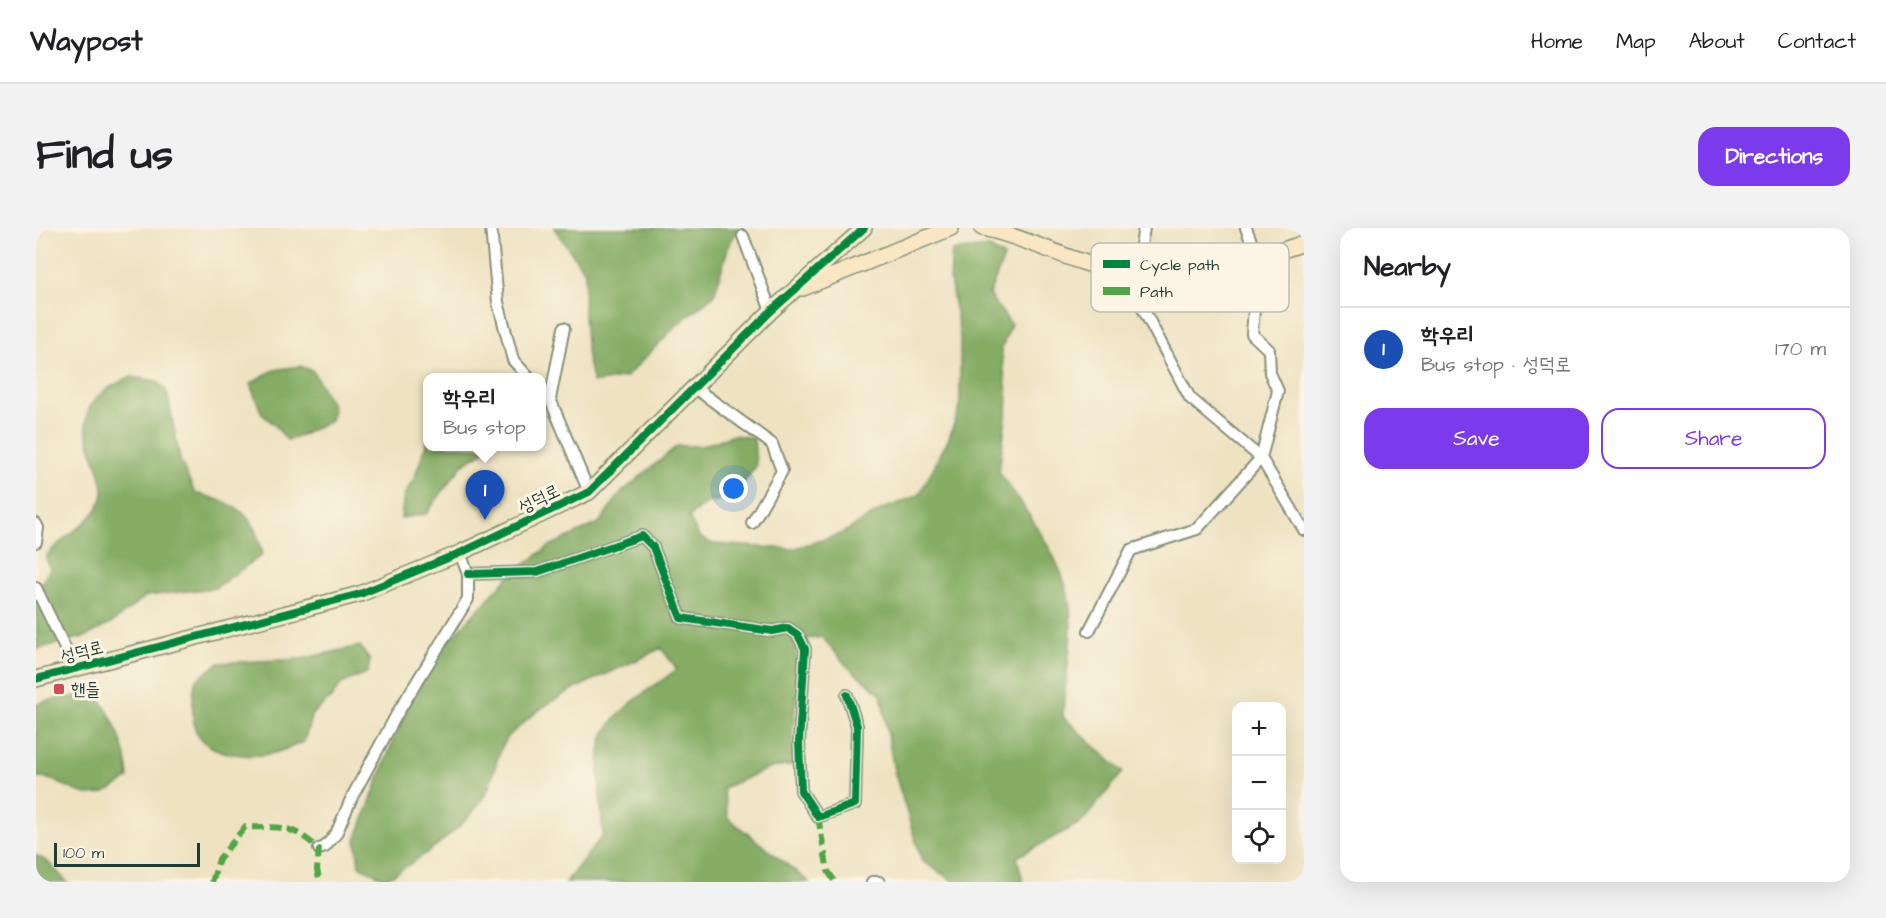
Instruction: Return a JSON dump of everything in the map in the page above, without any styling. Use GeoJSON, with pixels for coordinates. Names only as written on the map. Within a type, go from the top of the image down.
{"type":"FeatureCollection","features":[{"type":"Feature","properties":{"kind":"street"},"geometry":{"type":"LineString","coordinates":[[491,228],[498,302],[513,360],[525,373]]}},
{"type":"Feature","properties":{"kind":"street","name":"성덕로"},"geometry":{"type":"LineString","coordinates":[[36,679],[360,594],[460,553],[589,492],[771,311],[864,228]]}},
{"type":"Feature","properties":{"kind":"street"},"geometry":{"type":"LineString","coordinates":[[792,293],[951,228]]}},
{"type":"Feature","properties":{"kind":"street"},"geometry":{"type":"LineString","coordinates":[[982,228],[1004,232],[1091,260]]}},
{"type":"Feature","properties":{"kind":"street"},"geometry":{"type":"LineString","coordinates":[[1139,243],[1144,228]]}},
{"type":"Feature","properties":{"kind":"street"},"geometry":{"type":"LineString","coordinates":[[1246,228],[1252,243]]}},
{"type":"Feature","properties":{"kind":"street"},"geometry":{"type":"LineString","coordinates":[[743,236],[771,311]]}},
{"type":"Feature","properties":{"kind":"street"},"geometry":{"type":"LineString","coordinates":[[1289,248],[1304,243]]}},
{"type":"Feature","properties":{"kind":"street"},"geometry":{"type":"LineString","coordinates":[[1149,312],[1190,398],[1262,458],[1304,530]]}},
{"type":"Feature","properties":{"kind":"street"},"geometry":{"type":"LineString","coordinates":[[1089,632],[1131,550],[1197,529],[1262,458],[1278,391],[1270,373],[1269,350],[1252,334],[1254,312]]}},
{"type":"Feature","properties":{"kind":"street"},"geometry":{"type":"LineString","coordinates":[[564,328],[546,395],[589,492]]}},
{"type":"Feature","properties":{"kind":"street"},"geometry":{"type":"LineString","coordinates":[[695,388],[772,444],[782,471],[752,523]]}},
{"type":"Feature","properties":{"kind":"street"},"geometry":{"type":"LineString","coordinates":[[36,524],[38,528],[36,542]]}},
{"type":"Feature","properties":{"kind":"street"},"geometry":{"type":"LineString","coordinates":[[468,574],[537,572],[642,536],[653,547],[681,618],[772,631],[788,628],[798,634],[805,649],[799,742],[801,791],[818,817],[855,804],[857,726],[847,695]]}},
{"type":"Feature","properties":{"kind":"street"},"geometry":{"type":"LineString","coordinates":[[319,849],[325,847],[336,834],[352,797],[397,714],[468,599],[468,574],[460,553]]}},
{"type":"Feature","properties":{"kind":"street"},"geometry":{"type":"LineString","coordinates":[[36,588],[75,669]]}},
{"type":"Feature","properties":{"kind":"street"},"geometry":{"type":"LineString","coordinates":[[872,882],[879,882]]}},
{"type":"Feature","properties":{"kind":"green space"},"geometry":{"type":"Polygon","coordinates":[[[554,228],[739,228],[729,245],[714,295],[678,324],[626,377],[593,383],[587,357],[584,314],[585,272],[554,228]]]}},
{"type":"Feature","properties":{"kind":"green space"},"geometry":{"type":"Polygon","coordinates":[[[988,247],[1004,257],[989,295],[1011,324],[1001,350],[1008,400],[999,472],[1041,534],[1059,567],[1065,584],[1071,616],[1071,630],[1063,717],[1123,772],[1082,822],[1017,857],[1023,882],[955,882],[922,861],[894,771],[881,694],[848,667],[822,637],[793,641],[799,672],[792,735],[794,765],[770,768],[723,788],[728,818],[809,882],[566,882],[603,835],[599,767],[605,733],[628,706],[677,669],[661,648],[553,701],[512,733],[502,746],[488,789],[480,802],[457,828],[414,862],[386,879],[359,866],[356,840],[411,692],[447,643],[511,574],[550,546],[599,523],[621,493],[677,446],[701,446],[734,435],[754,438],[756,466],[735,495],[705,504],[689,517],[699,537],[713,544],[792,549],[841,534],[881,510],[919,495],[948,440],[960,407],[960,336],[950,280],[952,251],[988,247]]]}},
{"type":"Feature","properties":{"kind":"green space"},"geometry":{"type":"Polygon","coordinates":[[[300,366],[313,371],[333,408],[331,420],[287,440],[262,414],[250,384],[274,370],[300,366]]]}},
{"type":"Feature","properties":{"kind":"green space"},"geometry":{"type":"Polygon","coordinates":[[[130,377],[157,381],[167,392],[180,460],[195,493],[221,501],[241,512],[254,528],[262,555],[215,588],[146,596],[113,622],[87,636],[37,649],[36,593],[50,569],[46,557],[93,515],[102,498],[102,480],[87,432],[86,420],[89,410],[94,401],[103,393],[130,377]]]}},
{"type":"Feature","properties":{"kind":"green space"},"geometry":{"type":"Polygon","coordinates":[[[424,451],[484,451],[463,464],[426,514],[401,518],[404,495],[414,479],[424,451]]]}},
{"type":"Feature","properties":{"kind":"green space"},"geometry":{"type":"Polygon","coordinates":[[[360,646],[370,660],[368,672],[341,684],[331,698],[312,714],[304,742],[273,753],[249,756],[226,753],[206,744],[199,737],[193,716],[195,681],[219,663],[301,659],[360,646]]]}},
{"type":"Feature","properties":{"kind":"green space"},"geometry":{"type":"Polygon","coordinates":[[[95,693],[118,733],[126,755],[129,778],[111,790],[95,795],[78,792],[53,780],[36,777],[36,705],[45,701],[95,693]]]}},
{"type":"Feature","properties":{"kind":"green space"},"geometry":{"type":"Polygon","coordinates":[[[36,855],[48,862],[67,882],[36,882],[36,855]]]}},
{"type":"Feature","properties":{"kind":"marked path"},"geometry":{"type":"LineString","coordinates":[[818,817],[828,871],[835,882]]}},
{"type":"Feature","properties":{"kind":"marked path"},"geometry":{"type":"LineString","coordinates":[[212,882],[219,859],[245,827],[285,829],[309,841],[319,849],[317,870],[320,882]]}},
{"type":"Feature","properties":{"kind":"cycle path"},"geometry":{"type":"LineString","coordinates":[[36,679],[360,594],[460,553],[589,492],[771,311],[864,228]]}},
{"type":"Feature","properties":{"kind":"cycle path"},"geometry":{"type":"LineString","coordinates":[[468,574],[537,572],[642,536],[653,547],[681,618],[772,631],[788,628],[798,635],[805,649],[799,742],[801,791],[818,817],[855,804],[857,726],[847,695]]}},
{"type":"Feature","properties":{"kind":"place","name":"학우리"},"geometry":{"type":"Point","coordinates":[485,520]}},
{"type":"Feature","properties":{"kind":"place","name":"핸들"},"geometry":{"type":"Point","coordinates":[59,689]}}]}
